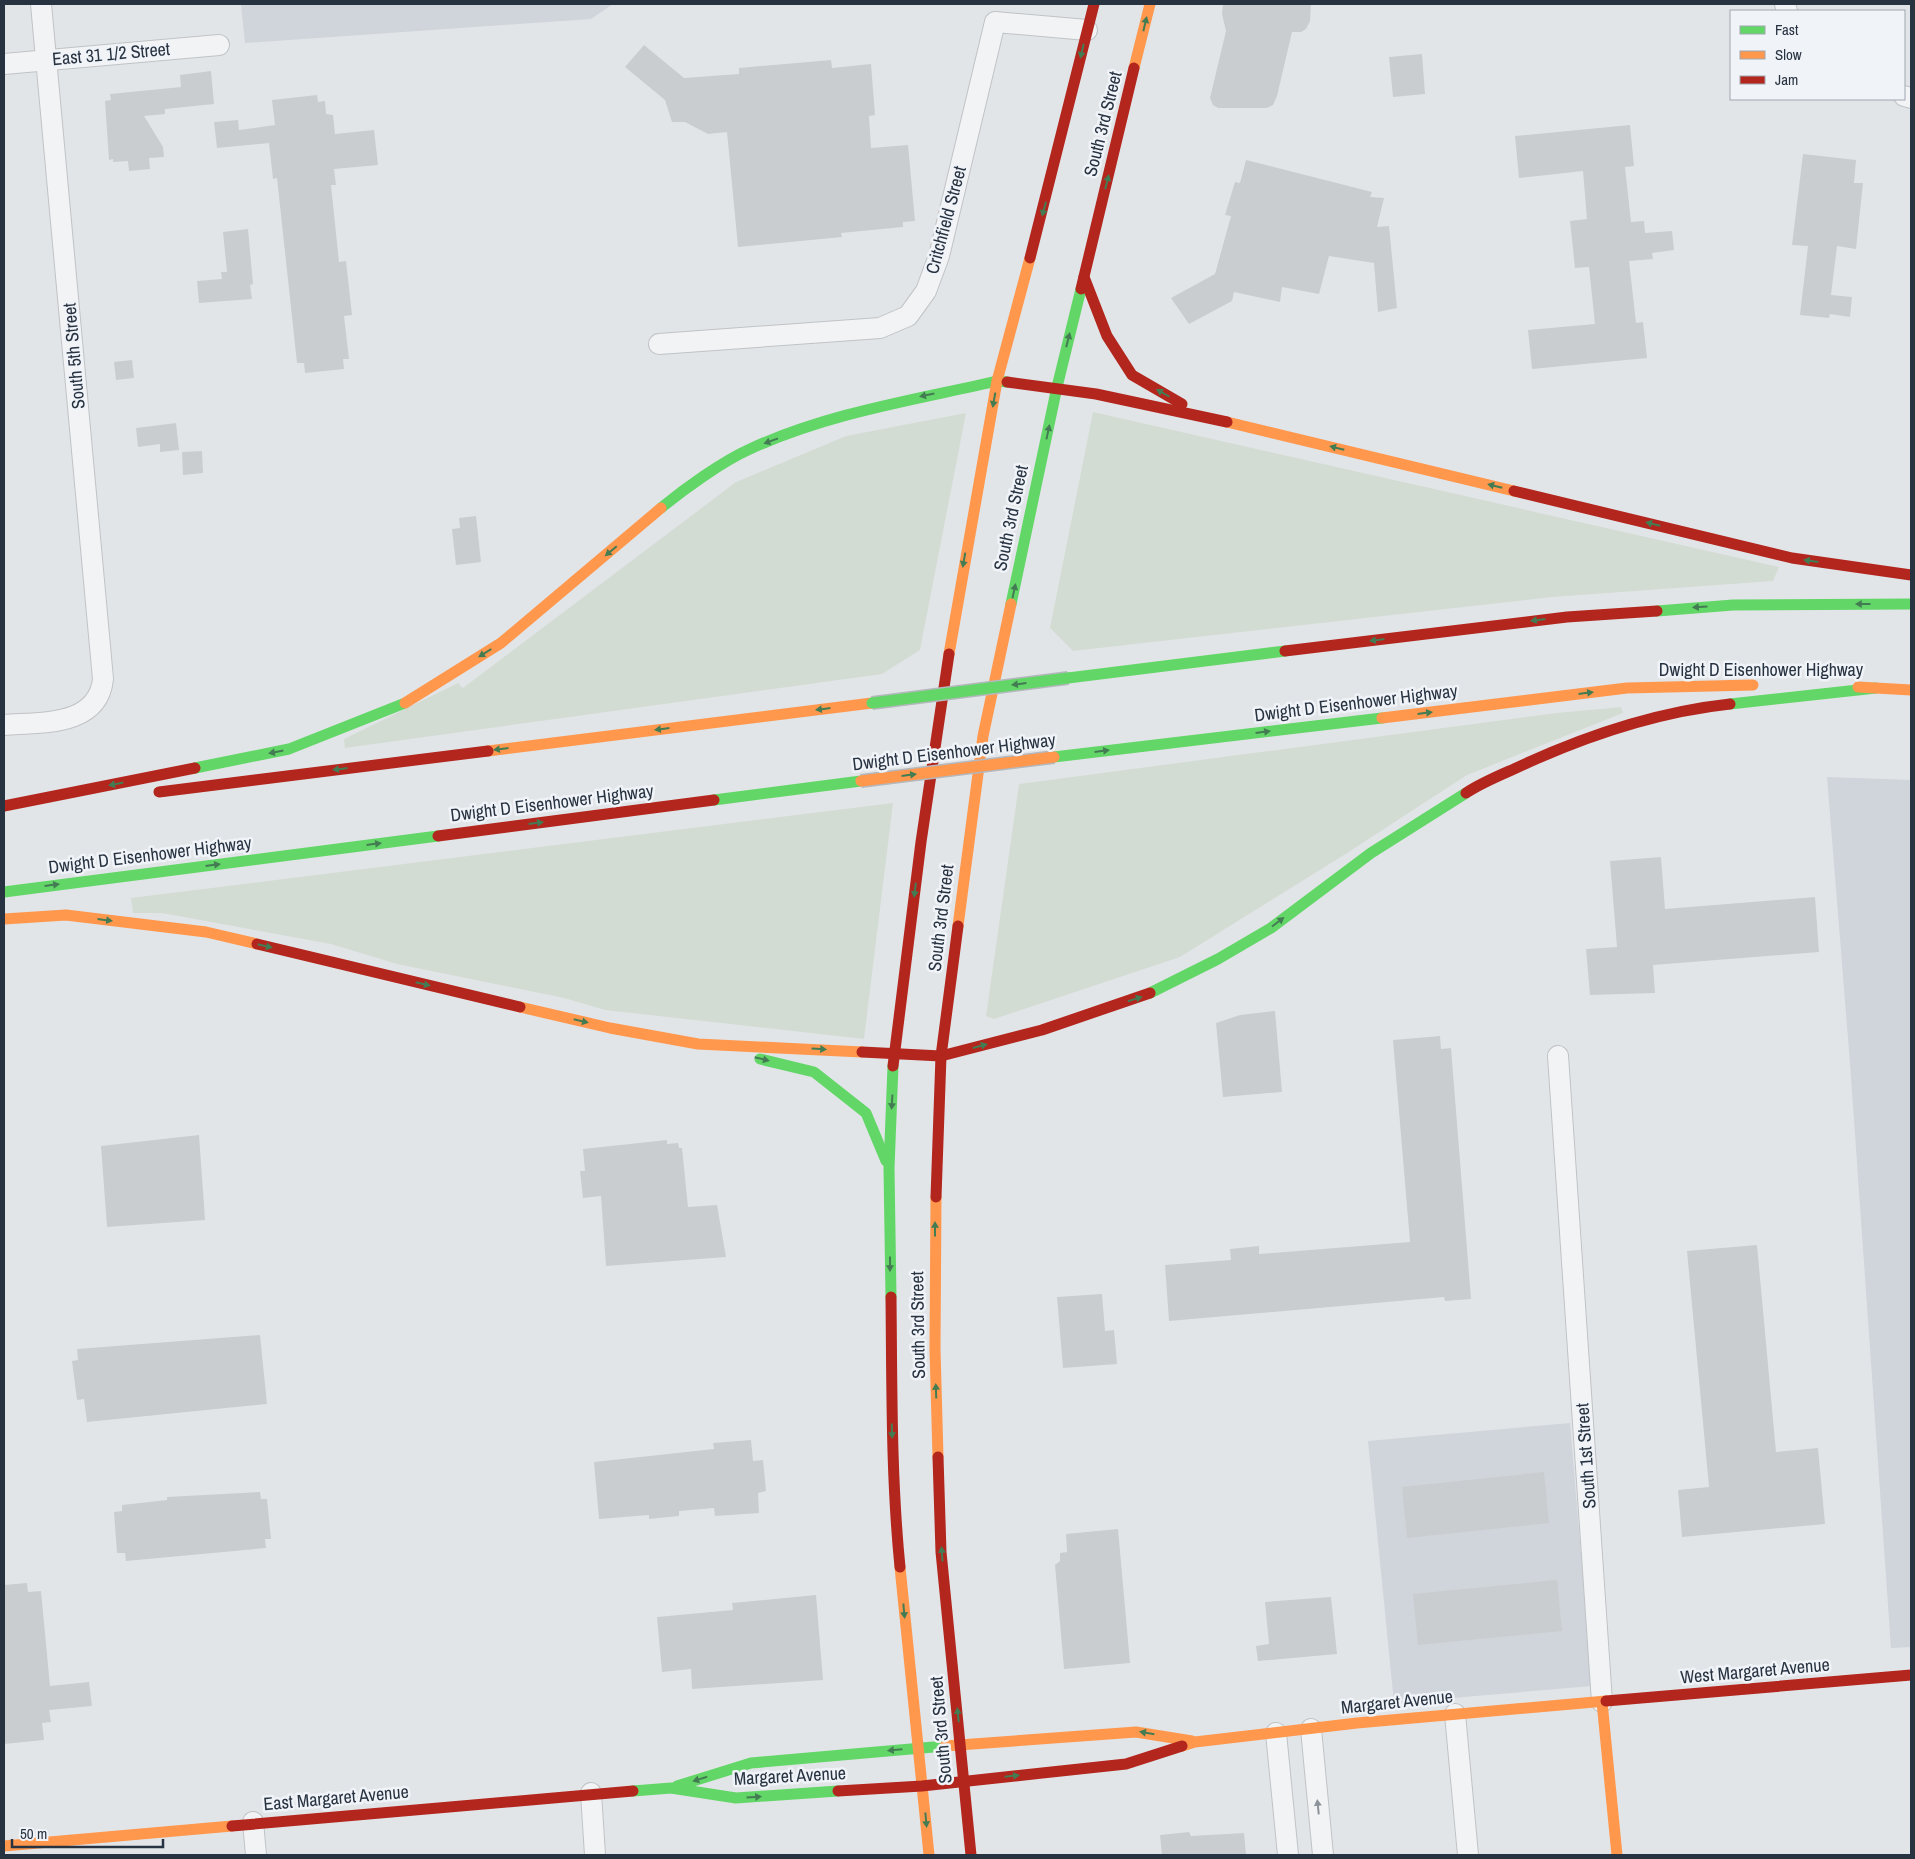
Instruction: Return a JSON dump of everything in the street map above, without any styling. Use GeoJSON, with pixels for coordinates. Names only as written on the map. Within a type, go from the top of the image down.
{"type":"FeatureCollection","features":[{"type":"Feature","properties":{"kind":"main road","name":"South 3rd Street"},"geometry":{"type":"LineString","coordinates":[[929,1855],[896,1527],[892,1424],[889,1168],[894,1053],[921,842],[958,595],[997,381],[1048,194],[1094,4]]}},
{"type":"Feature","properties":{"kind":"main road","name":"South 3rd Street"},"geometry":{"type":"LineString","coordinates":[[971,1855],[941,1552],[937,1417],[935,1224],[941,1056],[983,736],[1057,387],[1150,4]]}},
{"type":"Feature","properties":{"kind":"main road"},"geometry":{"type":"LineString","coordinates":[[1084,277],[1107,336],[1132,375],[1206,417]]}},
{"type":"Feature","properties":{"kind":"main road"},"geometry":{"type":"LineString","coordinates":[[4,806],[289,749],[399,707],[501,643],[681,492],[749,449],[833,418],[997,381],[1057,387],[1206,417],[1792,558],[1911,575]]}},
{"type":"Feature","properties":{"kind":"main road"},"geometry":{"type":"LineString","coordinates":[[152,793],[1567,616],[1733,605],[1911,604]]}},
{"type":"Feature","properties":{"kind":"main road","name":"Dwight D Eisenhower Highway"},"geometry":{"type":"LineString","coordinates":[[4,892],[861,781],[1627,688],[1767,685]]}},
{"type":"Feature","properties":{"kind":"main road","name":"Dwight D Eisenhower Highway"},"geometry":{"type":"LineString","coordinates":[[1787,686],[1911,690]]}},
{"type":"Feature","properties":{"kind":"main road"},"geometry":{"type":"LineString","coordinates":[[698,1044],[941,1056],[1042,1030],[1146,995],[1186,975],[1270,928],[1371,853],[1474,788],[1539,757],[1606,731],[1701,707],[1876,688]]}},
{"type":"Feature","properties":{"kind":"main road"},"geometry":{"type":"LineString","coordinates":[[4,811],[102,799]]}},
{"type":"Feature","properties":{"kind":"main road"},"geometry":{"type":"LineString","coordinates":[[4,919],[66,915],[206,932],[610,1028],[698,1044],[814,1072],[866,1113],[889,1168]]}},
{"type":"Feature","properties":{"kind":"main road","name":"West Margaret Avenue"},"geometry":{"type":"LineString","coordinates":[[1602,1702],[1911,1675]]}},
{"type":"Feature","properties":{"kind":"main road","name":"Margaret Avenue"},"geometry":{"type":"LineString","coordinates":[[671,1788],[736,1798],[922,1786],[1126,1764],[1195,1742],[1455,1714],[1602,1702]]}},
{"type":"Feature","properties":{"kind":"main road","name":"South 1st Street"},"geometry":{"type":"LineString","coordinates":[[1602,1702],[1617,1855]]}},
{"type":"Feature","properties":{"kind":"main road","name":"Margaret Avenue"},"geometry":{"type":"LineString","coordinates":[[671,1788],[751,1763],[961,1744],[1136,1732],[1195,1742]]}},
{"type":"Feature","properties":{"kind":"main road","name":"East Margaret Avenue"},"geometry":{"type":"LineString","coordinates":[[4,1846],[95,1847],[253,1822],[671,1788]]}},
{"type":"Feature","properties":{"kind":"street","name":"South 5th Street"},"geometry":{"type":"LineString","coordinates":[[4,725],[58,721],[78,716],[91,706],[102,692],[103,679],[41,4]]}},
{"type":"Feature","properties":{"kind":"street","name":"Critchfield Street"},"geometry":{"type":"LineString","coordinates":[[659,344],[880,328],[908,316],[926,291],[939,256],[995,22],[1087,30]]}},
{"type":"Feature","properties":{"kind":"street","name":"East 31 1/2 Street"},"geometry":{"type":"LineString","coordinates":[[4,64],[219,46]]}},
{"type":"Feature","properties":{"kind":"street","name":"South 1st Street"},"geometry":{"type":"LineString","coordinates":[[1558,1056],[1602,1702]]}},
{"type":"Feature","properties":{"kind":"street"},"geometry":{"type":"LineString","coordinates":[[1455,1714],[1468,1855]]}},
{"type":"Feature","properties":{"kind":"street"},"geometry":{"type":"LineString","coordinates":[[1311,1729],[1323,1855]]}},
{"type":"Feature","properties":{"kind":"street"},"geometry":{"type":"LineString","coordinates":[[1276,1734],[1288,1855]]}},
{"type":"Feature","properties":{"kind":"street"},"geometry":{"type":"LineString","coordinates":[[592,1793],[595,1855]]}},
{"type":"Feature","properties":{"kind":"street"},"geometry":{"type":"LineString","coordinates":[[253,1822],[256,1855]]}},
{"type":"Feature","properties":{"kind":"shaded area"},"geometry":{"type":"Polygon","coordinates":[[[241,4],[613,4],[591,19],[245,43],[241,4]]]}},
{"type":"Feature","properties":{"kind":"shaded area"},"geometry":{"type":"Polygon","coordinates":[[[1093,412],[1779,567],[1773,581],[1552,597],[1073,651],[1050,628],[1093,412]]]}},
{"type":"Feature","properties":{"kind":"shaded area"},"geometry":{"type":"Polygon","coordinates":[[[966,413],[920,650],[882,674],[345,748],[344,739],[458,683],[463,688],[736,482],[846,436],[966,413]]]}},
{"type":"Feature","properties":{"kind":"shaded area"},"geometry":{"type":"Polygon","coordinates":[[[1621,707],[1623,713],[1467,775],[1344,855],[1180,957],[994,1019],[986,1016],[1019,784],[1557,713],[1621,707]]]}},
{"type":"Feature","properties":{"kind":"shaded area"},"geometry":{"type":"Polygon","coordinates":[[[1827,777],[1911,780],[1911,1647],[1891,1648],[1850,1063],[1827,777]]]}},
{"type":"Feature","properties":{"kind":"shaded area"},"geometry":{"type":"Polygon","coordinates":[[[893,803],[864,1039],[605,1010],[564,998],[397,964],[331,944],[162,913],[133,913],[131,898],[893,803]]]}},
{"type":"Feature","properties":{"kind":"shaded area"},"geometry":{"type":"Polygon","coordinates":[[[1570,1423],[1592,1686],[1394,1703],[1368,1441],[1570,1423]]]}},
{"type":"Feature","properties":{"kind":"building"},"geometry":{"type":"Polygon","coordinates":[[[1223,4],[1311,4],[1310,21],[1306,29],[1301,32],[1292,32],[1277,96],[1273,105],[1267,108],[1218,108],[1213,105],[1210,98],[1226,31],[1222,14],[1223,4]]]}},
{"type":"Feature","properties":{"kind":"building"},"geometry":{"type":"Polygon","coordinates":[[[644,45],[684,78],[739,74],[739,68],[831,60],[832,68],[871,64],[875,115],[869,116],[871,148],[908,145],[915,221],[903,222],[903,227],[841,233],[842,237],[738,247],[727,132],[708,134],[685,122],[672,122],[665,100],[625,67],[644,45]]]}},
{"type":"Feature","properties":{"kind":"building"},"geometry":{"type":"Polygon","coordinates":[[[1422,54],[1425,94],[1393,97],[1389,57],[1422,54]]]}},
{"type":"Feature","properties":{"kind":"building"},"geometry":{"type":"Polygon","coordinates":[[[211,71],[214,104],[165,109],[165,114],[144,116],[163,147],[164,157],[149,158],[150,169],[129,171],[128,161],[113,162],[113,159],[109,160],[105,101],[111,100],[110,94],[181,87],[180,75],[211,71]]]}},
{"type":"Feature","properties":{"kind":"building"},"geometry":{"type":"Polygon","coordinates":[[[317,95],[318,102],[325,101],[326,114],[333,115],[335,134],[374,130],[378,165],[334,169],[336,185],[331,185],[339,262],[346,261],[352,315],[344,316],[349,359],[343,359],[344,369],[305,373],[304,363],[297,363],[277,178],[273,179],[269,143],[217,148],[214,122],[238,120],[239,130],[275,125],[272,100],[317,95]]]}},
{"type":"Feature","properties":{"kind":"building"},"geometry":{"type":"Polygon","coordinates":[[[1630,125],[1634,166],[1625,167],[1631,222],[1644,221],[1645,233],[1672,231],[1674,250],[1652,253],[1653,259],[1629,261],[1636,323],[1643,322],[1647,358],[1532,369],[1528,330],[1595,324],[1589,267],[1575,268],[1570,221],[1587,219],[1583,171],[1519,178],[1515,136],[1630,125]]]}},
{"type":"Feature","properties":{"kind":"building"},"geometry":{"type":"Polygon","coordinates":[[[1803,154],[1856,160],[1854,183],[1863,183],[1856,249],[1837,246],[1831,295],[1852,297],[1850,317],[1830,314],[1829,318],[1800,315],[1808,246],[1792,245],[1803,154]]]}},
{"type":"Feature","properties":{"kind":"building"},"geometry":{"type":"Polygon","coordinates":[[[1246,160],[1372,192],[1370,197],[1384,198],[1377,227],[1389,226],[1397,308],[1378,312],[1374,263],[1329,256],[1319,294],[1282,287],[1280,302],[1234,292],[1232,301],[1189,324],[1171,298],[1215,274],[1231,216],[1225,215],[1235,182],[1240,183],[1246,160]]]}},
{"type":"Feature","properties":{"kind":"building"},"geometry":{"type":"Polygon","coordinates":[[[248,229],[253,284],[250,285],[252,299],[199,303],[197,281],[222,279],[221,272],[227,272],[223,232],[248,229]]]}},
{"type":"Feature","properties":{"kind":"building"},"geometry":{"type":"Polygon","coordinates":[[[132,360],[134,378],[116,380],[114,362],[132,360]]]}},
{"type":"Feature","properties":{"kind":"building"},"geometry":{"type":"Polygon","coordinates":[[[176,423],[179,450],[160,452],[160,444],[138,447],[136,428],[176,423]]]}},
{"type":"Feature","properties":{"kind":"building"},"geometry":{"type":"Polygon","coordinates":[[[202,451],[203,473],[183,475],[182,452],[202,451]]]}},
{"type":"Feature","properties":{"kind":"building"},"geometry":{"type":"Polygon","coordinates":[[[476,516],[481,562],[456,565],[452,529],[460,528],[459,518],[476,516]]]}},
{"type":"Feature","properties":{"kind":"building"},"geometry":{"type":"Polygon","coordinates":[[[1661,857],[1665,909],[1815,897],[1819,952],[1653,965],[1655,993],[1590,995],[1586,949],[1617,947],[1610,861],[1661,857]]]}},
{"type":"Feature","properties":{"kind":"building"},"geometry":{"type":"Polygon","coordinates":[[[1275,1011],[1282,1092],[1223,1097],[1216,1023],[1240,1015],[1275,1011]]]}},
{"type":"Feature","properties":{"kind":"building"},"geometry":{"type":"Polygon","coordinates":[[[1440,1036],[1441,1049],[1451,1048],[1471,1299],[1445,1301],[1444,1297],[1169,1321],[1165,1265],[1231,1260],[1230,1249],[1259,1246],[1259,1254],[1410,1242],[1393,1040],[1440,1036]]]}},
{"type":"Feature","properties":{"kind":"building"},"geometry":{"type":"Polygon","coordinates":[[[199,1135],[205,1220],[107,1227],[101,1146],[199,1135]]]}},
{"type":"Feature","properties":{"kind":"building"},"geometry":{"type":"Polygon","coordinates":[[[667,1140],[667,1144],[678,1143],[679,1148],[682,1148],[688,1207],[717,1205],[726,1257],[606,1266],[601,1196],[583,1198],[580,1171],[585,1171],[583,1149],[667,1140]]]}},
{"type":"Feature","properties":{"kind":"building"},"geometry":{"type":"Polygon","coordinates":[[[1757,1245],[1776,1452],[1818,1448],[1825,1524],[1682,1537],[1678,1490],[1709,1487],[1687,1251],[1757,1245]]]}},
{"type":"Feature","properties":{"kind":"building"},"geometry":{"type":"Polygon","coordinates":[[[1102,1294],[1105,1331],[1114,1330],[1117,1364],[1063,1368],[1057,1297],[1102,1294]]]}},
{"type":"Feature","properties":{"kind":"building"},"geometry":{"type":"Polygon","coordinates":[[[260,1335],[267,1404],[87,1422],[84,1399],[77,1400],[72,1361],[78,1360],[77,1349],[260,1335]]]}},
{"type":"Feature","properties":{"kind":"building"},"geometry":{"type":"Polygon","coordinates":[[[751,1440],[753,1461],[763,1460],[766,1491],[758,1493],[759,1513],[715,1516],[714,1508],[679,1511],[679,1516],[649,1519],[649,1515],[599,1519],[594,1462],[714,1449],[713,1443],[751,1440]]]}},
{"type":"Feature","properties":{"kind":"building"},"geometry":{"type":"Polygon","coordinates":[[[1544,1472],[1549,1523],[1407,1538],[1402,1487],[1544,1472]]]}},
{"type":"Feature","properties":{"kind":"building"},"geometry":{"type":"Polygon","coordinates":[[[260,1492],[261,1499],[267,1499],[271,1539],[265,1539],[266,1548],[126,1561],[125,1553],[117,1553],[114,1512],[122,1511],[122,1505],[167,1500],[167,1497],[260,1492]]]}},
{"type":"Feature","properties":{"kind":"building"},"geometry":{"type":"Polygon","coordinates":[[[1118,1529],[1130,1663],[1064,1669],[1055,1565],[1060,1561],[1060,1553],[1067,1552],[1066,1534],[1118,1529]]]}},
{"type":"Feature","properties":{"kind":"building"},"geometry":{"type":"Polygon","coordinates":[[[1557,1580],[1562,1631],[1418,1645],[1413,1594],[1557,1580]]]}},
{"type":"Feature","properties":{"kind":"building"},"geometry":{"type":"Polygon","coordinates":[[[27,1583],[28,1592],[41,1591],[50,1686],[89,1682],[92,1706],[49,1710],[51,1722],[42,1723],[44,1740],[4,1744],[4,1585],[27,1583]]]}},
{"type":"Feature","properties":{"kind":"building"},"geometry":{"type":"Polygon","coordinates":[[[816,1595],[823,1680],[692,1689],[691,1669],[662,1672],[657,1617],[733,1610],[732,1603],[816,1595]]]}},
{"type":"Feature","properties":{"kind":"building"},"geometry":{"type":"Polygon","coordinates":[[[1331,1597],[1337,1654],[1258,1661],[1256,1646],[1269,1644],[1265,1602],[1331,1597]]]}},
{"type":"Feature","properties":{"kind":"building"},"geometry":{"type":"Polygon","coordinates":[[[1189,1832],[1191,1836],[1244,1833],[1246,1854],[1162,1855],[1160,1835],[1189,1832]]]}},
{"type":"Feature","properties":{"kind":"traffic: fast"},"geometry":{"type":"LineString","coordinates":[[1011,604],[1057,387],[1081,289]]}},
{"type":"Feature","properties":{"kind":"traffic: fast"},"geometry":{"type":"LineString","coordinates":[[661,508],[692,484],[728,461],[750,449],[810,426],[872,409],[997,381],[1007,382]]}},
{"type":"Feature","properties":{"kind":"traffic: fast"},"geometry":{"type":"LineString","coordinates":[[1657,611],[1733,605],[1911,604]]}},
{"type":"Feature","properties":{"kind":"traffic: fast"},"geometry":{"type":"LineString","coordinates":[[1068,678],[1285,651]]}},
{"type":"Feature","properties":{"kind":"traffic: fast"},"geometry":{"type":"LineString","coordinates":[[872,703],[1068,678]]}},
{"type":"Feature","properties":{"kind":"traffic: fast"},"geometry":{"type":"LineString","coordinates":[[1730,704],[1876,688]]}},
{"type":"Feature","properties":{"kind":"traffic: fast"},"geometry":{"type":"LineString","coordinates":[[195,768],[289,749],[405,703]]}},
{"type":"Feature","properties":{"kind":"traffic: fast"},"geometry":{"type":"LineString","coordinates":[[1054,757],[1382,718]]}},
{"type":"Feature","properties":{"kind":"traffic: fast"},"geometry":{"type":"LineString","coordinates":[[714,800],[861,781]]}},
{"type":"Feature","properties":{"kind":"traffic: fast"},"geometry":{"type":"LineString","coordinates":[[1150,993],[1218,959],[1271,928],[1371,853],[1466,793]]}},
{"type":"Feature","properties":{"kind":"traffic: fast"},"geometry":{"type":"LineString","coordinates":[[4,892],[438,836]]}},
{"type":"Feature","properties":{"kind":"traffic: fast"},"geometry":{"type":"LineString","coordinates":[[760,1059],[814,1072],[866,1113],[886,1161]]}},
{"type":"Feature","properties":{"kind":"traffic: fast"},"geometry":{"type":"LineString","coordinates":[[891,1297],[889,1168],[893,1066]]}},
{"type":"Feature","properties":{"kind":"traffic: fast"},"geometry":{"type":"LineString","coordinates":[[677,1786],[751,1763],[945,1746]]}},
{"type":"Feature","properties":{"kind":"traffic: fast"},"geometry":{"type":"LineString","coordinates":[[633,1791],[671,1788],[736,1798],[838,1791]]}},
{"type":"Feature","properties":{"kind":"traffic: slow"},"geometry":{"type":"LineString","coordinates":[[1134,68],[1150,4]]}},
{"type":"Feature","properties":{"kind":"traffic: slow"},"geometry":{"type":"LineString","coordinates":[[949,654],[997,381],[1030,258]]}},
{"type":"Feature","properties":{"kind":"traffic: slow"},"geometry":{"type":"LineString","coordinates":[[1227,422],[1514,491]]}},
{"type":"Feature","properties":{"kind":"traffic: slow"},"geometry":{"type":"LineString","coordinates":[[405,703],[501,643],[661,508]]}},
{"type":"Feature","properties":{"kind":"traffic: slow"},"geometry":{"type":"LineString","coordinates":[[958,926],[983,736],[1011,604]]}},
{"type":"Feature","properties":{"kind":"traffic: slow"},"geometry":{"type":"LineString","coordinates":[[1382,718],[1627,688],[1753,685]]}},
{"type":"Feature","properties":{"kind":"traffic: slow"},"geometry":{"type":"LineString","coordinates":[[1858,687],[1911,690]]}},
{"type":"Feature","properties":{"kind":"traffic: slow"},"geometry":{"type":"LineString","coordinates":[[488,751],[872,703]]}},
{"type":"Feature","properties":{"kind":"traffic: slow"},"geometry":{"type":"LineString","coordinates":[[861,781],[1054,757]]}},
{"type":"Feature","properties":{"kind":"traffic: slow"},"geometry":{"type":"LineString","coordinates":[[4,919],[66,915],[206,932],[257,944]]}},
{"type":"Feature","properties":{"kind":"traffic: slow"},"geometry":{"type":"LineString","coordinates":[[520,1007],[610,1028],[698,1044],[862,1052]]}},
{"type":"Feature","properties":{"kind":"traffic: slow"},"geometry":{"type":"LineString","coordinates":[[936,1197],[935,1349],[938,1457]]}},
{"type":"Feature","properties":{"kind":"traffic: slow"},"geometry":{"type":"LineString","coordinates":[[900,1567],[929,1855]]}},
{"type":"Feature","properties":{"kind":"traffic: slow"},"geometry":{"type":"LineString","coordinates":[[1182,1746],[1195,1742],[1357,1723],[1606,1701]]}},
{"type":"Feature","properties":{"kind":"traffic: slow"},"geometry":{"type":"LineString","coordinates":[[1602,1702],[1617,1855]]}},
{"type":"Feature","properties":{"kind":"traffic: slow"},"geometry":{"type":"LineString","coordinates":[[945,1746],[1136,1732],[1192,1741]]}},
{"type":"Feature","properties":{"kind":"traffic: slow"},"geometry":{"type":"LineString","coordinates":[[4,1846],[232,1826]]}},
{"type":"Feature","properties":{"kind":"traffic: jam"},"geometry":{"type":"LineString","coordinates":[[1030,258],[1094,4]]}},
{"type":"Feature","properties":{"kind":"traffic: jam"},"geometry":{"type":"LineString","coordinates":[[1081,289],[1134,68]]}},
{"type":"Feature","properties":{"kind":"traffic: jam"},"geometry":{"type":"LineString","coordinates":[[1084,277],[1107,336],[1132,375],[1182,404]]}},
{"type":"Feature","properties":{"kind":"traffic: jam"},"geometry":{"type":"LineString","coordinates":[[1007,382],[1096,394],[1227,422]]}},
{"type":"Feature","properties":{"kind":"traffic: jam"},"geometry":{"type":"LineString","coordinates":[[1514,491],[1792,558],[1911,575]]}},
{"type":"Feature","properties":{"kind":"traffic: jam"},"geometry":{"type":"LineString","coordinates":[[1285,651],[1567,617],[1657,611]]}},
{"type":"Feature","properties":{"kind":"traffic: jam"},"geometry":{"type":"LineString","coordinates":[[893,1066],[921,842],[949,654]]}},
{"type":"Feature","properties":{"kind":"traffic: jam"},"geometry":{"type":"LineString","coordinates":[[1466,793],[1540,757],[1593,736],[1675,713],[1730,704]]}},
{"type":"Feature","properties":{"kind":"traffic: jam"},"geometry":{"type":"LineString","coordinates":[[159,792],[488,751]]}},
{"type":"Feature","properties":{"kind":"traffic: jam"},"geometry":{"type":"LineString","coordinates":[[4,806],[195,768]]}},
{"type":"Feature","properties":{"kind":"traffic: jam"},"geometry":{"type":"LineString","coordinates":[[438,836],[714,800]]}},
{"type":"Feature","properties":{"kind":"traffic: jam"},"geometry":{"type":"LineString","coordinates":[[936,1197],[941,1056],[958,926]]}},
{"type":"Feature","properties":{"kind":"traffic: jam"},"geometry":{"type":"LineString","coordinates":[[257,944],[520,1007]]}},
{"type":"Feature","properties":{"kind":"traffic: jam"},"geometry":{"type":"LineString","coordinates":[[862,1052],[941,1056],[1042,1030],[1150,993]]}},
{"type":"Feature","properties":{"kind":"traffic: jam"},"geometry":{"type":"LineString","coordinates":[[891,1297],[893,1466],[900,1567]]}},
{"type":"Feature","properties":{"kind":"traffic: jam"},"geometry":{"type":"LineString","coordinates":[[938,1457],[941,1552],[971,1855]]}},
{"type":"Feature","properties":{"kind":"traffic: jam"},"geometry":{"type":"LineString","coordinates":[[1606,1701],[1911,1675]]}},
{"type":"Feature","properties":{"kind":"traffic: jam"},"geometry":{"type":"LineString","coordinates":[[838,1791],[922,1786],[1126,1764],[1182,1746]]}},
{"type":"Feature","properties":{"kind":"traffic: jam"},"geometry":{"type":"LineString","coordinates":[[232,1826],[633,1791]]}}]}
